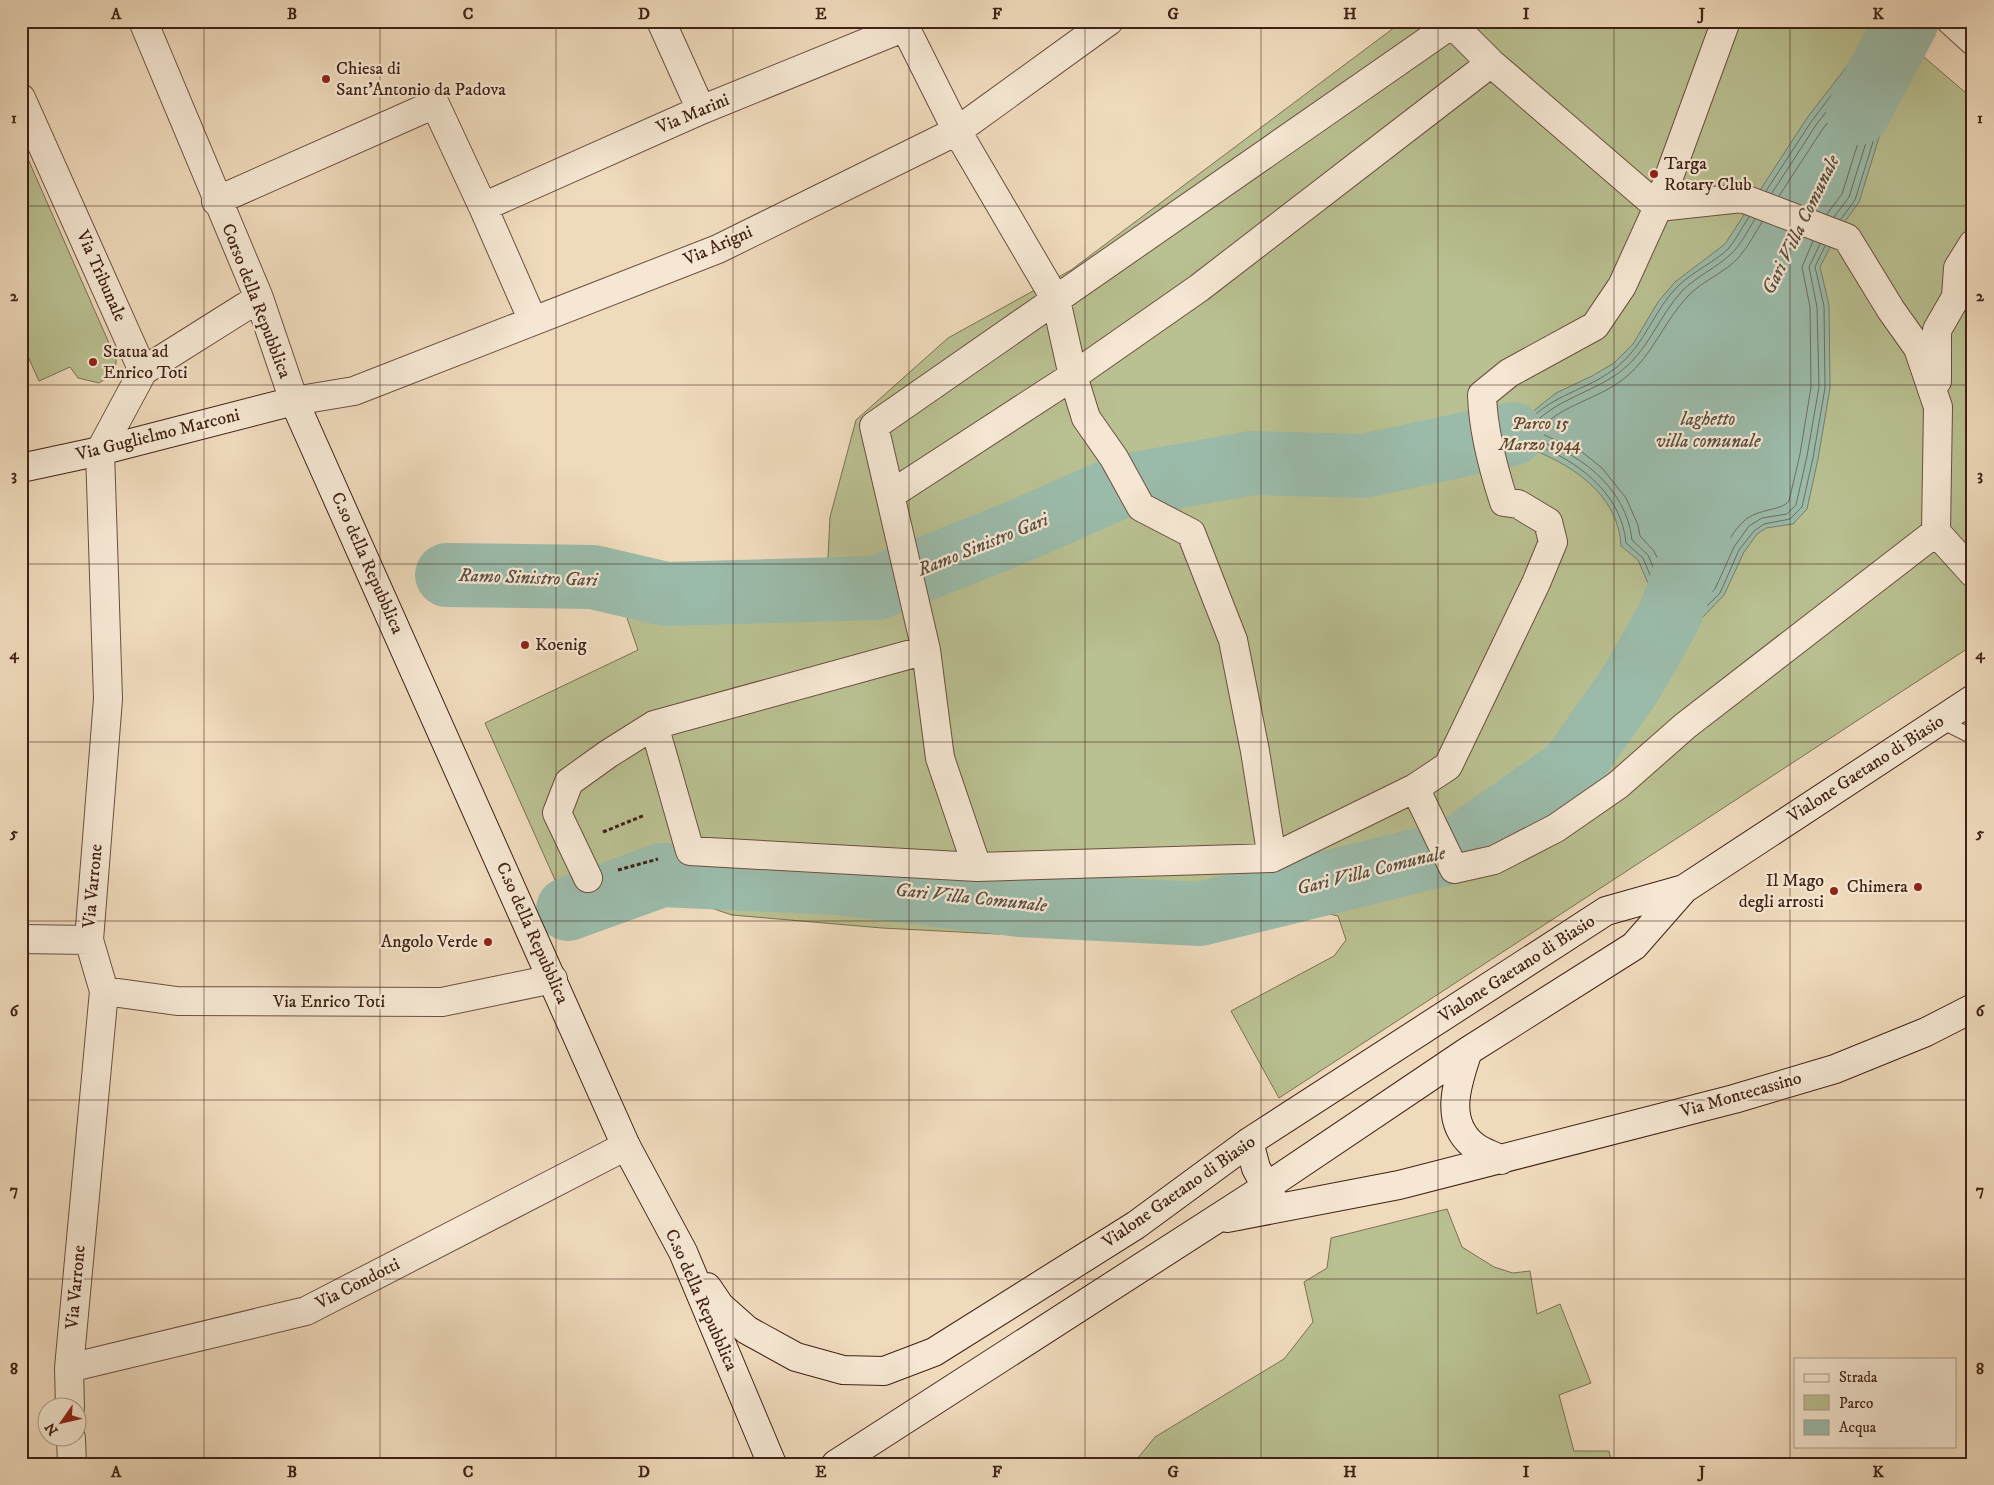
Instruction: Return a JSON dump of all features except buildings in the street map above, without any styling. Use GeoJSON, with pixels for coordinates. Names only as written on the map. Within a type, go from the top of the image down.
{"type":"FeatureCollection","features":[{"type":"Feature","properties":{"kind":"street","name":"Corso della Repubblica"},"geometry":{"type":"LineString","coordinates":[[143,21],[216,202],[259,298],[294,400]]}},
{"type":"Feature","properties":{"kind":"street"},"geometry":{"type":"LineString","coordinates":[[661,21],[701,110]]}},
{"type":"Feature","properties":{"kind":"street","name":"Via Arigni"},"geometry":{"type":"LineString","coordinates":[[294,400],[354,391],[718,249],[957,131],[1109,21]]}},
{"type":"Feature","properties":{"kind":"street"},"geometry":{"type":"LineString","coordinates":[[654,725],[690,851],[977,866],[1272,858],[1415,788],[1448,766],[1536,583],[1553,542],[1548,522],[1518,504],[1504,502],[1496,476],[1482,413],[1482,395],[1509,373],[1595,326],[1622,286],[1658,206],[1726,21]]}},
{"type":"Feature","properties":{"kind":"street"},"geometry":{"type":"LineString","coordinates":[[1951,21],[1973,41]]}},
{"type":"Feature","properties":{"kind":"street"},"geometry":{"type":"LineString","coordinates":[[903,24],[957,131],[1056,300],[1072,376],[1086,418],[1114,458],[1141,507],[1190,533],[1233,640],[1255,751],[1272,858]]}},
{"type":"Feature","properties":{"kind":"street","name":"Via Marini"},"geometry":{"type":"LineString","coordinates":[[483,207],[701,110],[903,24]]}},
{"type":"Feature","properties":{"kind":"street"},"geometry":{"type":"LineString","coordinates":[[977,866],[940,758],[926,650],[874,426],[1452,24],[1491,63],[1658,206],[1742,198],[1847,238],[1891,310],[1918,348],[1938,407]]}},
{"type":"Feature","properties":{"kind":"street"},"geometry":{"type":"LineString","coordinates":[[890,495],[1072,376],[1199,288],[1491,63]]}},
{"type":"Feature","properties":{"kind":"street","name":"Via Tribunale"},"geometry":{"type":"LineString","coordinates":[[21,98],[143,371]]}},
{"type":"Feature","properties":{"kind":"street","name":"Corso della Repubblica"},"geometry":{"type":"LineString","coordinates":[[216,202],[435,104],[483,207]]}},
{"type":"Feature","properties":{"kind":"street"},"geometry":{"type":"LineString","coordinates":[[483,207],[533,321]]}},
{"type":"Feature","properties":{"kind":"street"},"geometry":{"type":"LineString","coordinates":[[1973,244],[1958,268],[1956,297],[1937,330],[1936,532],[1973,573]]}},
{"type":"Feature","properties":{"kind":"street"},"geometry":{"type":"LineString","coordinates":[[100,451],[143,371],[259,298]]}},
{"type":"Feature","properties":{"kind":"street","name":"Via Guglielmo Marconi"},"geometry":{"type":"LineString","coordinates":[[21,468],[100,451],[294,400]]}},
{"type":"Feature","properties":{"kind":"street","name":"C.so della Repubblica"},"geometry":{"type":"LineString","coordinates":[[294,400],[626,1146],[683,1252],[772,1464]]}},
{"type":"Feature","properties":{"kind":"street","name":"Via Varrone"},"geometry":{"type":"LineString","coordinates":[[70,1398],[69,1368],[104,991],[89,940],[108,699],[100,451]]}},
{"type":"Feature","properties":{"kind":"street"},"geometry":{"type":"LineString","coordinates":[[1415,788],[1454,869],[1494,860],[1556,828],[1618,785],[1684,726],[1936,532]]}},
{"type":"Feature","properties":{"kind":"street"},"geometry":{"type":"LineString","coordinates":[[588,878],[557,813],[569,782],[608,754],[654,725],[926,650]]}},
{"type":"Feature","properties":{"kind":"street","name":"Vialone Gaetano di Biasio"},"geometry":{"type":"LineString","coordinates":[[1272,1198],[1468,1051],[1634,946],[1684,889],[1973,699]]}},
{"type":"Feature","properties":{"kind":"street","name":"Vialone Gaetano di Biasio"},"geometry":{"type":"LineString","coordinates":[[683,1252],[720,1306],[746,1330],[796,1357],[843,1370],[884,1371],[934,1352],[1090,1254],[1136,1224],[1249,1142],[1606,911],[1684,889]]}},
{"type":"Feature","properties":{"kind":"street"},"geometry":{"type":"LineString","coordinates":[[21,940],[89,940]]}},
{"type":"Feature","properties":{"kind":"street","name":"Via Enrico Toti"},"geometry":{"type":"LineString","coordinates":[[104,991],[178,1001],[442,1002],[553,979]]}},
{"type":"Feature","properties":{"kind":"street","name":"Via Montecassino"},"geometry":{"type":"LineString","coordinates":[[1090,1254],[1214,1220],[1272,1198],[1399,1186],[1734,1099],[1835,1068],[1926,1032],[1973,1008]]}},
{"type":"Feature","properties":{"kind":"street"},"geometry":{"type":"LineString","coordinates":[[1468,1051],[1453,1103],[1457,1118],[1464,1133],[1473,1145],[1501,1160]]}},
{"type":"Feature","properties":{"kind":"street"},"geometry":{"type":"LineString","coordinates":[[1249,1142],[1256,1168],[1272,1198]]}},
{"type":"Feature","properties":{"kind":"street","name":"Via Condotti"},"geometry":{"type":"LineString","coordinates":[[69,1368],[306,1311],[626,1146]]}},
{"type":"Feature","properties":{"kind":"street"},"geometry":{"type":"LineString","coordinates":[[836,1464],[1214,1220]]}},
{"type":"Feature","properties":{"kind":"street"},"geometry":{"type":"LineString","coordinates":[[71,1448],[72,1464]]}},
{"type":"Feature","properties":{"kind":"lane"},"geometry":{"type":"LineString","coordinates":[[1939,720],[1973,737]]}},
{"type":"Feature","properties":{"kind":"path"},"geometry":{"type":"LineString","coordinates":[[572,845],[676,802]]}},
{"type":"Feature","properties":{"kind":"path"},"geometry":{"type":"LineString","coordinates":[[588,878],[690,851]]}},
{"type":"Feature","properties":{"kind":"green space","name":"Parco 15 Marzo 1944"},"geometry":{"type":"Polygon","coordinates":[[[1403,21],[1882,21],[1973,99],[1973,645],[1279,1098],[1231,1011],[1334,956],[1346,940],[1338,916],[1300,907],[1191,944],[882,928],[732,915],[687,900],[568,909],[485,723],[638,650],[627,618],[708,579],[828,558],[830,517],[856,420],[948,338],[1071,270],[1403,21]]]}},
{"type":"Feature","properties":{"kind":"green space"},"geometry":{"type":"Polygon","coordinates":[[[21,143],[116,359],[112,373],[99,383],[78,378],[70,367],[39,381],[21,341],[21,143]]]}},
{"type":"Feature","properties":{"kind":"green space"},"geometry":{"type":"Polygon","coordinates":[[[1447,1209],[1462,1247],[1494,1267],[1513,1273],[1530,1271],[1537,1314],[1560,1304],[1591,1383],[1559,1395],[1574,1451],[1609,1451],[1612,1464],[1133,1464],[1155,1437],[1284,1359],[1313,1322],[1304,1282],[1327,1268],[1331,1238],[1447,1209]]]}},
{"type":"Feature","properties":{"kind":"water","name":"laghetto villa comunale"},"geometry":{"type":"Polygon","coordinates":[[[1882,32],[1899,35],[1905,40],[1908,46],[1908,60],[1895,86],[1859,202],[1839,230],[1820,267],[1829,305],[1830,388],[1807,509],[1793,524],[1766,528],[1757,534],[1744,552],[1724,595],[1700,620],[1685,622],[1669,617],[1658,606],[1638,560],[1621,546],[1619,530],[1613,515],[1595,489],[1584,478],[1557,461],[1539,452],[1514,444],[1512,434],[1522,420],[1556,393],[1614,363],[1633,344],[1658,302],[1675,282],[1725,244],[1807,118],[1868,39],[1882,32]]]}},
{"type":"Feature","properties":{"kind":"waterway","name":"Gari Villa Comunale"},"geometry":{"type":"LineString","coordinates":[[1858,113],[1907,21]]}},
{"type":"Feature","properties":{"kind":"waterway","name":"Ramo Sinistro Gari"},"geometry":{"type":"LineString","coordinates":[[447,575],[593,577],[666,594],[877,588],[1022,530],[1119,487],[1252,463],[1364,466],[1512,434]]}},
{"type":"Feature","properties":{"kind":"waterway","name":"Gari Villa Comunale"},"geometry":{"type":"LineString","coordinates":[[568,909],[662,875],[839,883],[1020,905],[1200,914],[1452,852],[1571,769],[1630,685],[1669,617],[1699,535]]}},
{"type":"Feature","properties":{"kind":"place","name":"Chiesa di Sant'Antonio da Padova"},"geometry":{"type":"Point","coordinates":[326,79]}},
{"type":"Feature","properties":{"kind":"place","name":"Targa Rotary Club"},"geometry":{"type":"Point","coordinates":[1654,174]}},
{"type":"Feature","properties":{"kind":"place","name":"Statua ad Enrico Toti"},"geometry":{"type":"Point","coordinates":[93,362]}},
{"type":"Feature","properties":{"kind":"place","name":"Koenig"},"geometry":{"type":"Point","coordinates":[525,645]}},
{"type":"Feature","properties":{"kind":"place","name":"Chimera"},"geometry":{"type":"Point","coordinates":[1918,887]}},
{"type":"Feature","properties":{"kind":"place","name":"Il Mago degli arrosti"},"geometry":{"type":"Point","coordinates":[1834,891]}},
{"type":"Feature","properties":{"kind":"place","name":"Angolo Verde"},"geometry":{"type":"Point","coordinates":[488,942]}}]}
